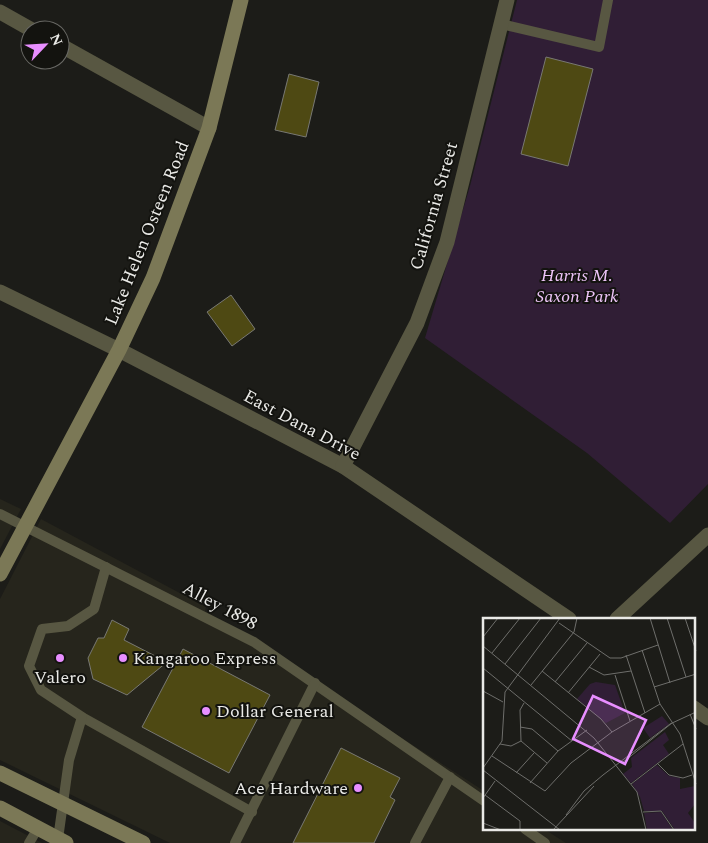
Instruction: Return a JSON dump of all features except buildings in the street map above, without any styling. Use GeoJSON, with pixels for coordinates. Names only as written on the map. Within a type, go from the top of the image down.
{"type":"FeatureCollection","features":[{"type":"Feature","properties":{"kind":"street","name":"Lake Helen Osteen Road"},"geometry":{"type":"LineString","coordinates":[[0,574],[119,350],[153,278],[209,128],[241,0]]}},
{"type":"Feature","properties":{"kind":"street","name":"California Street"},"geometry":{"type":"LineString","coordinates":[[343,466],[417,323],[447,242],[507,0]]}},
{"type":"Feature","properties":{"kind":"street"},"geometry":{"type":"LineString","coordinates":[[0,12],[20,23]]}},
{"type":"Feature","properties":{"kind":"street"},"geometry":{"type":"LineString","coordinates":[[70,52],[209,128]]}},
{"type":"Feature","properties":{"kind":"street","name":"East Dana Drive"},"geometry":{"type":"LineString","coordinates":[[0,292],[119,350],[343,466],[568,618]]}},
{"type":"Feature","properties":{"kind":"street"},"geometry":{"type":"LineString","coordinates":[[618,618],[708,535]]}},
{"type":"Feature","properties":{"kind":"street"},"geometry":{"type":"LineString","coordinates":[[696,709],[708,718]]}},
{"type":"Feature","properties":{"kind":"street"},"geometry":{"type":"LineString","coordinates":[[0,773],[143,843]]}},
{"type":"Feature","properties":{"kind":"street"},"geometry":{"type":"LineString","coordinates":[[0,808],[62,841]]}},
{"type":"Feature","properties":{"kind":"lane"},"geometry":{"type":"LineString","coordinates":[[501,24],[599,47],[608,0]]}},
{"type":"Feature","properties":{"kind":"lane","name":"Alley 1898"},"geometry":{"type":"LineString","coordinates":[[0,514],[254,642],[483,800]]}},
{"type":"Feature","properties":{"kind":"lane"},"geometry":{"type":"LineString","coordinates":[[106,567],[94,609],[68,626],[42,629],[29,666],[41,690],[82,717],[252,812]]}},
{"type":"Feature","properties":{"kind":"lane"},"geometry":{"type":"LineString","coordinates":[[235,843],[315,683]]}},
{"type":"Feature","properties":{"kind":"lane"},"geometry":{"type":"LineString","coordinates":[[62,841],[63,805],[69,760],[82,717]]}},
{"type":"Feature","properties":{"kind":"lane"},"geometry":{"type":"LineString","coordinates":[[415,843],[450,777]]}},
{"type":"Feature","properties":{"kind":"lane"},"geometry":{"type":"LineString","coordinates":[[29,843],[38,828]]}},
{"type":"Feature","properties":{"kind":"lane"},"geometry":{"type":"LineString","coordinates":[[526,830],[545,843]]}},
{"type":"Feature","properties":{"kind":"shaded area"},"geometry":{"type":"Polygon","coordinates":[[[0,499],[21,509],[0,549],[0,499]]]}},
{"type":"Feature","properties":{"kind":"shaded area"},"geometry":{"type":"Polygon","coordinates":[[[41,519],[206,607],[205,611],[483,790],[483,830],[546,830],[566,843],[170,843],[0,760],[0,599],[41,519]]]}},
{"type":"Feature","properties":{"kind":"shaded area"},"geometry":{"type":"Polygon","coordinates":[[[0,821],[42,843],[0,843],[0,821]]]}},
{"type":"Feature","properties":{"kind":"green space","name":"Harris M. Saxon Park"},"geometry":{"type":"Polygon","coordinates":[[[517,0],[708,0],[708,484],[670,523],[587,453],[425,338],[470,186],[517,0]]]}},
{"type":"Feature","properties":{"kind":"place","name":"Valero"},"geometry":{"type":"Point","coordinates":[60,658]}},
{"type":"Feature","properties":{"kind":"place","name":"Kangaroo Express"},"geometry":{"type":"Point","coordinates":[123,658]}},
{"type":"Feature","properties":{"kind":"place","name":"Dollar General"},"geometry":{"type":"Point","coordinates":[206,711]}},
{"type":"Feature","properties":{"kind":"place","name":"Ace Hardware"},"geometry":{"type":"Point","coordinates":[358,788]}}]}
